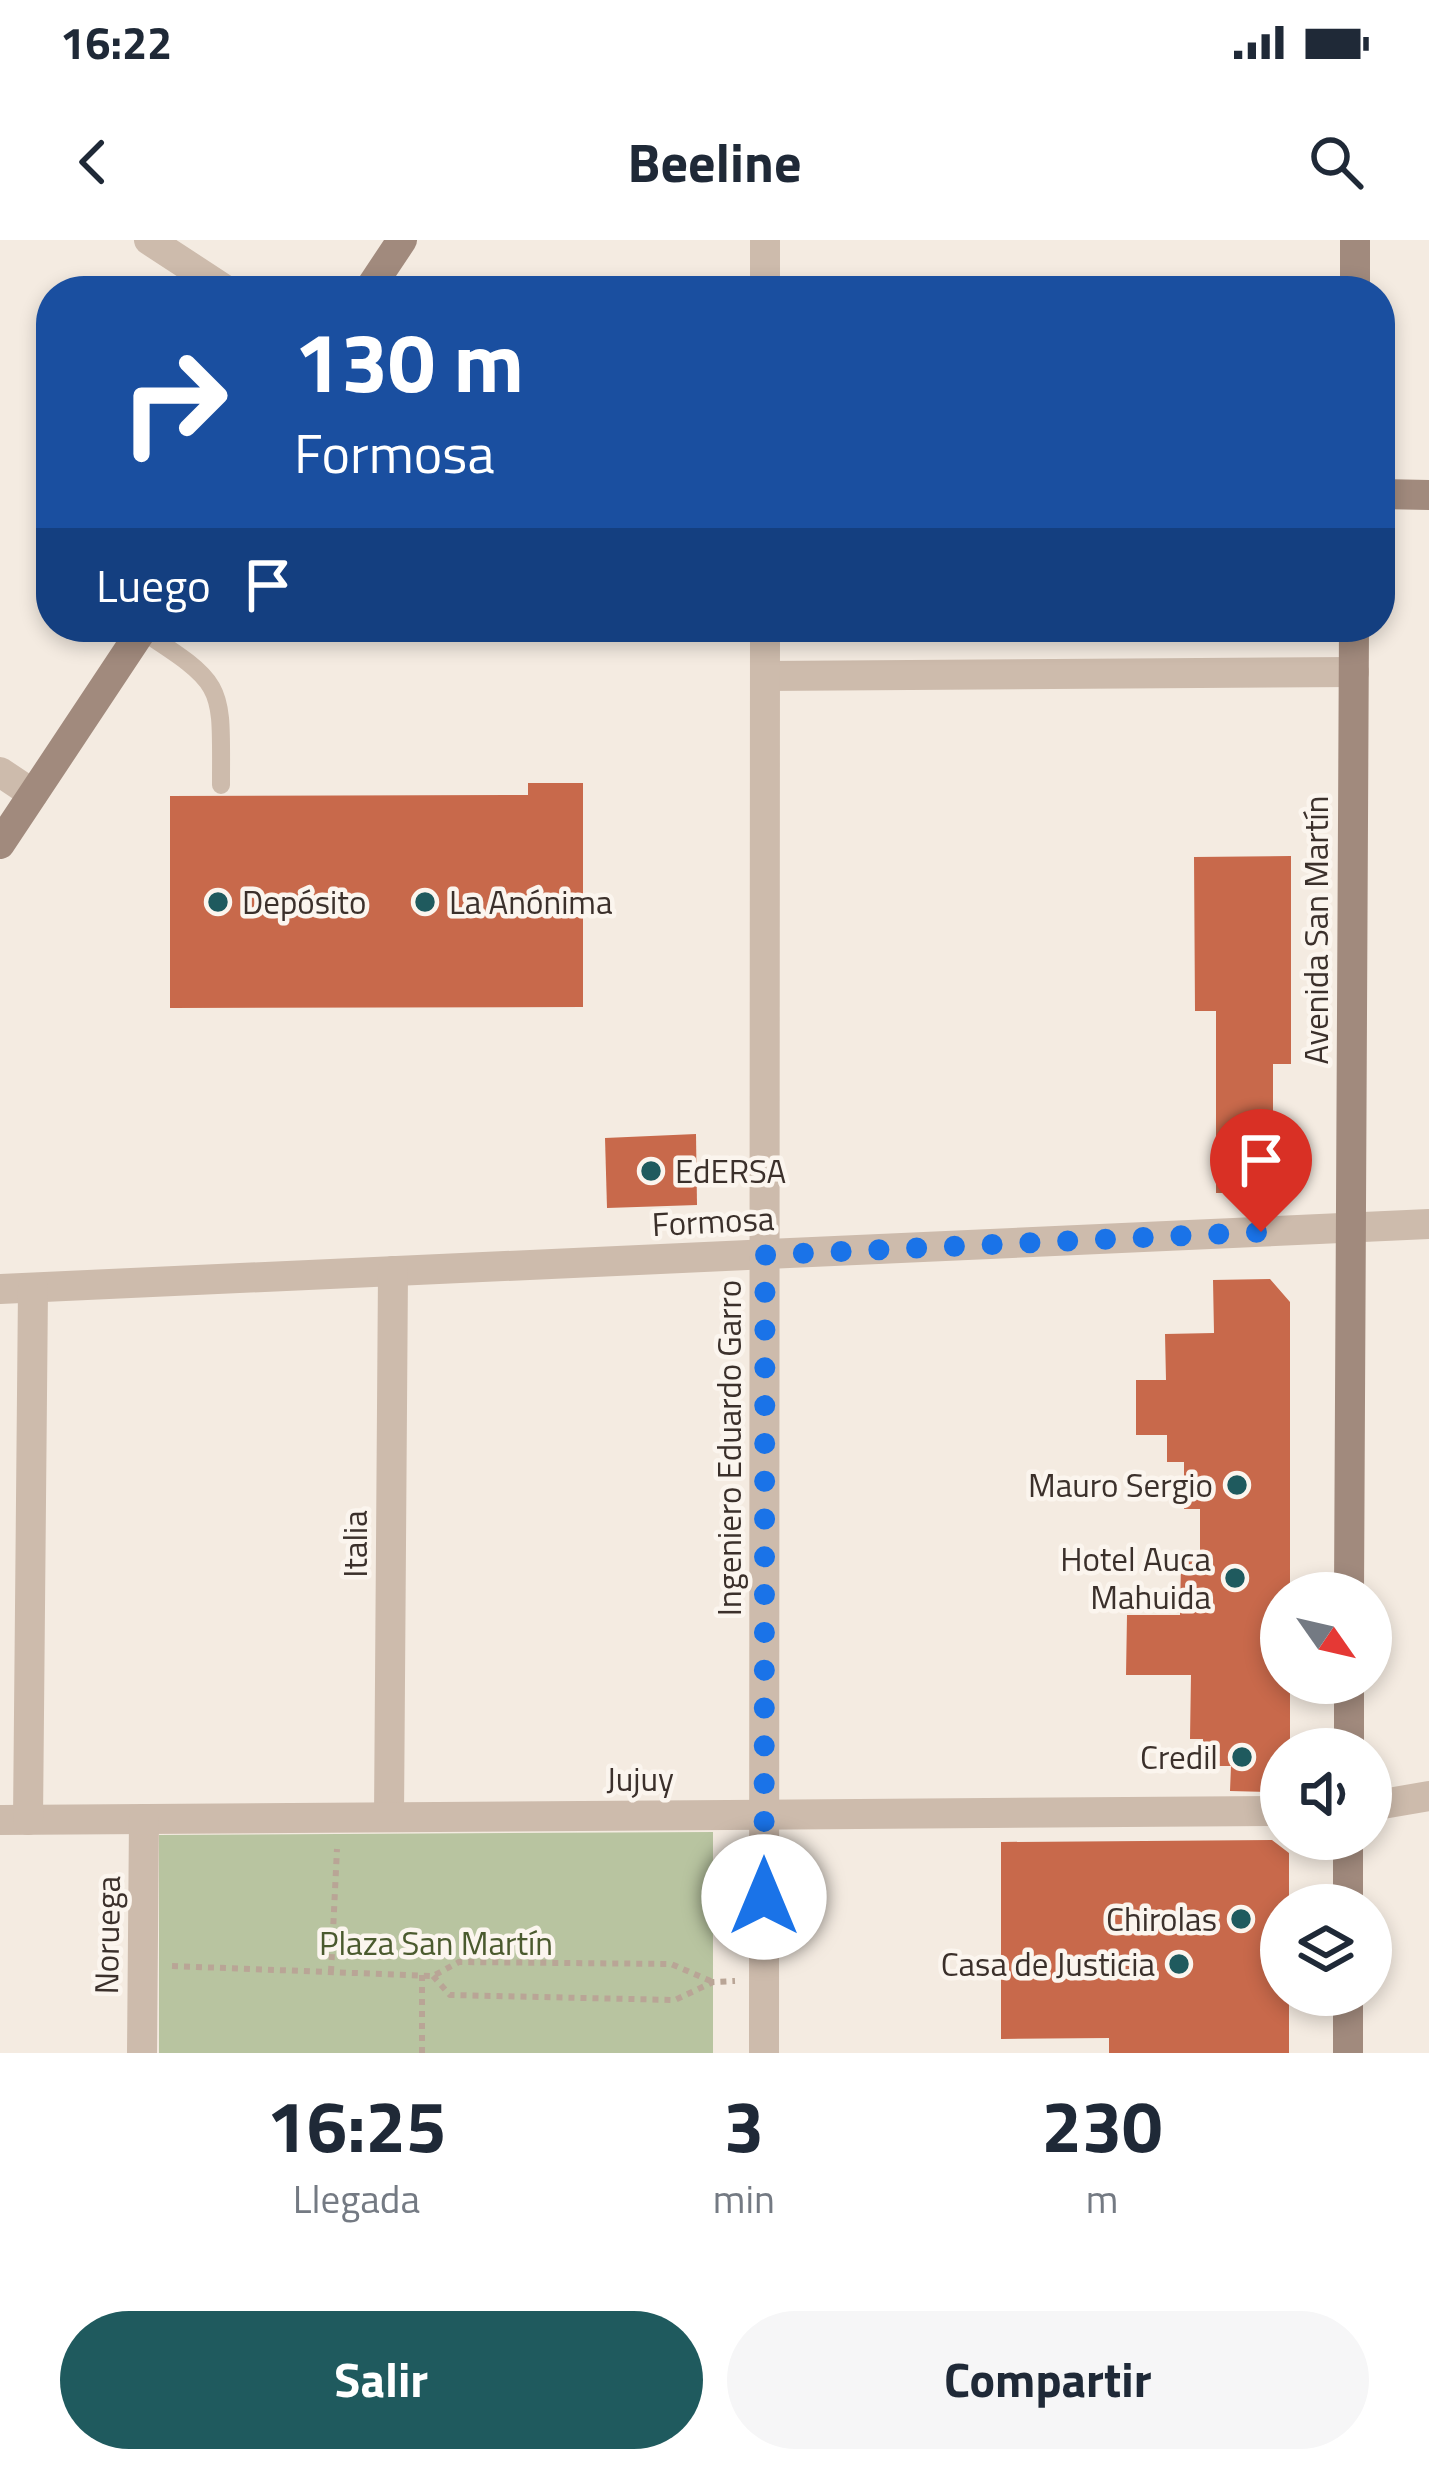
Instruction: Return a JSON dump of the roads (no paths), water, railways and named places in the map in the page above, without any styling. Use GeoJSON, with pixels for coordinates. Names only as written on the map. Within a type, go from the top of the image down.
{"type":"FeatureCollection","features":[{"type":"Feature","properties":{"kind":"main road"},"geometry":{"type":"LineString","coordinates":[[378,276],[402,240]]}},
{"type":"Feature","properties":{"kind":"main road"},"geometry":{"type":"LineString","coordinates":[[1355,240],[1355,276]]}},
{"type":"Feature","properties":{"kind":"main road"},"geometry":{"type":"LineString","coordinates":[[1395,494],[1429,495]]}},
{"type":"Feature","properties":{"kind":"main road"},"geometry":{"type":"LineString","coordinates":[[0,844],[134,642]]}},
{"type":"Feature","properties":{"kind":"main road","name":"Avenida San Martín"},"geometry":{"type":"LineString","coordinates":[[1349,1572],[1354,642]]}},
{"type":"Feature","properties":{"kind":"main road"},"geometry":{"type":"LineString","coordinates":[[1348,2016],[1348,2053]]}},
{"type":"Feature","properties":{"kind":"street"},"geometry":{"type":"LineString","coordinates":[[149,240],[203,276]]}},
{"type":"Feature","properties":{"kind":"street"},"geometry":{"type":"LineString","coordinates":[[765,276],[766,240]]}},
{"type":"Feature","properties":{"kind":"street","name":"Ingeniero Eduardo Garro"},"geometry":{"type":"LineString","coordinates":[[764,2053],[765,642]]}},
{"type":"Feature","properties":{"kind":"street"},"geometry":{"type":"LineString","coordinates":[[765,676],[1354,672]]}},
{"type":"Feature","properties":{"kind":"street"},"geometry":{"type":"LineString","coordinates":[[0,772],[33,794]]}},
{"type":"Feature","properties":{"kind":"street","name":"Formosa"},"geometry":{"type":"LineString","coordinates":[[0,1289],[1429,1224]]}},
{"type":"Feature","properties":{"kind":"street","name":"Italia"},"geometry":{"type":"LineString","coordinates":[[389,1817],[393,1271]]}},
{"type":"Feature","properties":{"kind":"street"},"geometry":{"type":"LineString","coordinates":[[14,1820],[33,1288]]}},
{"type":"Feature","properties":{"kind":"street"},"geometry":{"type":"LineString","coordinates":[[1392,1802],[1429,1796]]}},
{"type":"Feature","properties":{"kind":"street","name":"Jujuy"},"geometry":{"type":"LineString","coordinates":[[14,1820],[1260,1811]]}},
{"type":"Feature","properties":{"kind":"street","name":"Noruega"},"geometry":{"type":"LineString","coordinates":[[142,2053],[144,1819]]}},
{"type":"Feature","properties":{"kind":"lane"},"geometry":{"type":"LineString","coordinates":[[162,642],[193,664],[214,688],[221,720],[221,785]]}},
{"type":"Feature","properties":{"kind":"place","name":"Depósito"},"geometry":{"type":"Point","coordinates":[218,902]}},
{"type":"Feature","properties":{"kind":"place","name":"La Anónima"},"geometry":{"type":"Point","coordinates":[425,902]}},
{"type":"Feature","properties":{"kind":"place","name":"EdERSA"},"geometry":{"type":"Point","coordinates":[651,1171]}},
{"type":"Feature","properties":{"kind":"place","name":"Mauro Sergio"},"geometry":{"type":"Point","coordinates":[1237,1485]}},
{"type":"Feature","properties":{"kind":"place","name":"Hotel Auca Mahuida"},"geometry":{"type":"Point","coordinates":[1235,1578]}},
{"type":"Feature","properties":{"kind":"place","name":"Credil"},"geometry":{"type":"Point","coordinates":[1242,1757]}},
{"type":"Feature","properties":{"kind":"place","name":"Chirolas"},"geometry":{"type":"Point","coordinates":[1241,1919]}},
{"type":"Feature","properties":{"kind":"place","name":"Casa de Justicia"},"geometry":{"type":"Point","coordinates":[1179,1964]}},
{"type":"Feature","properties":{"kind":"park label","name":"Plaza San Martín"},"geometry":{"type":"Point","coordinates":[436,1943]}}]}
